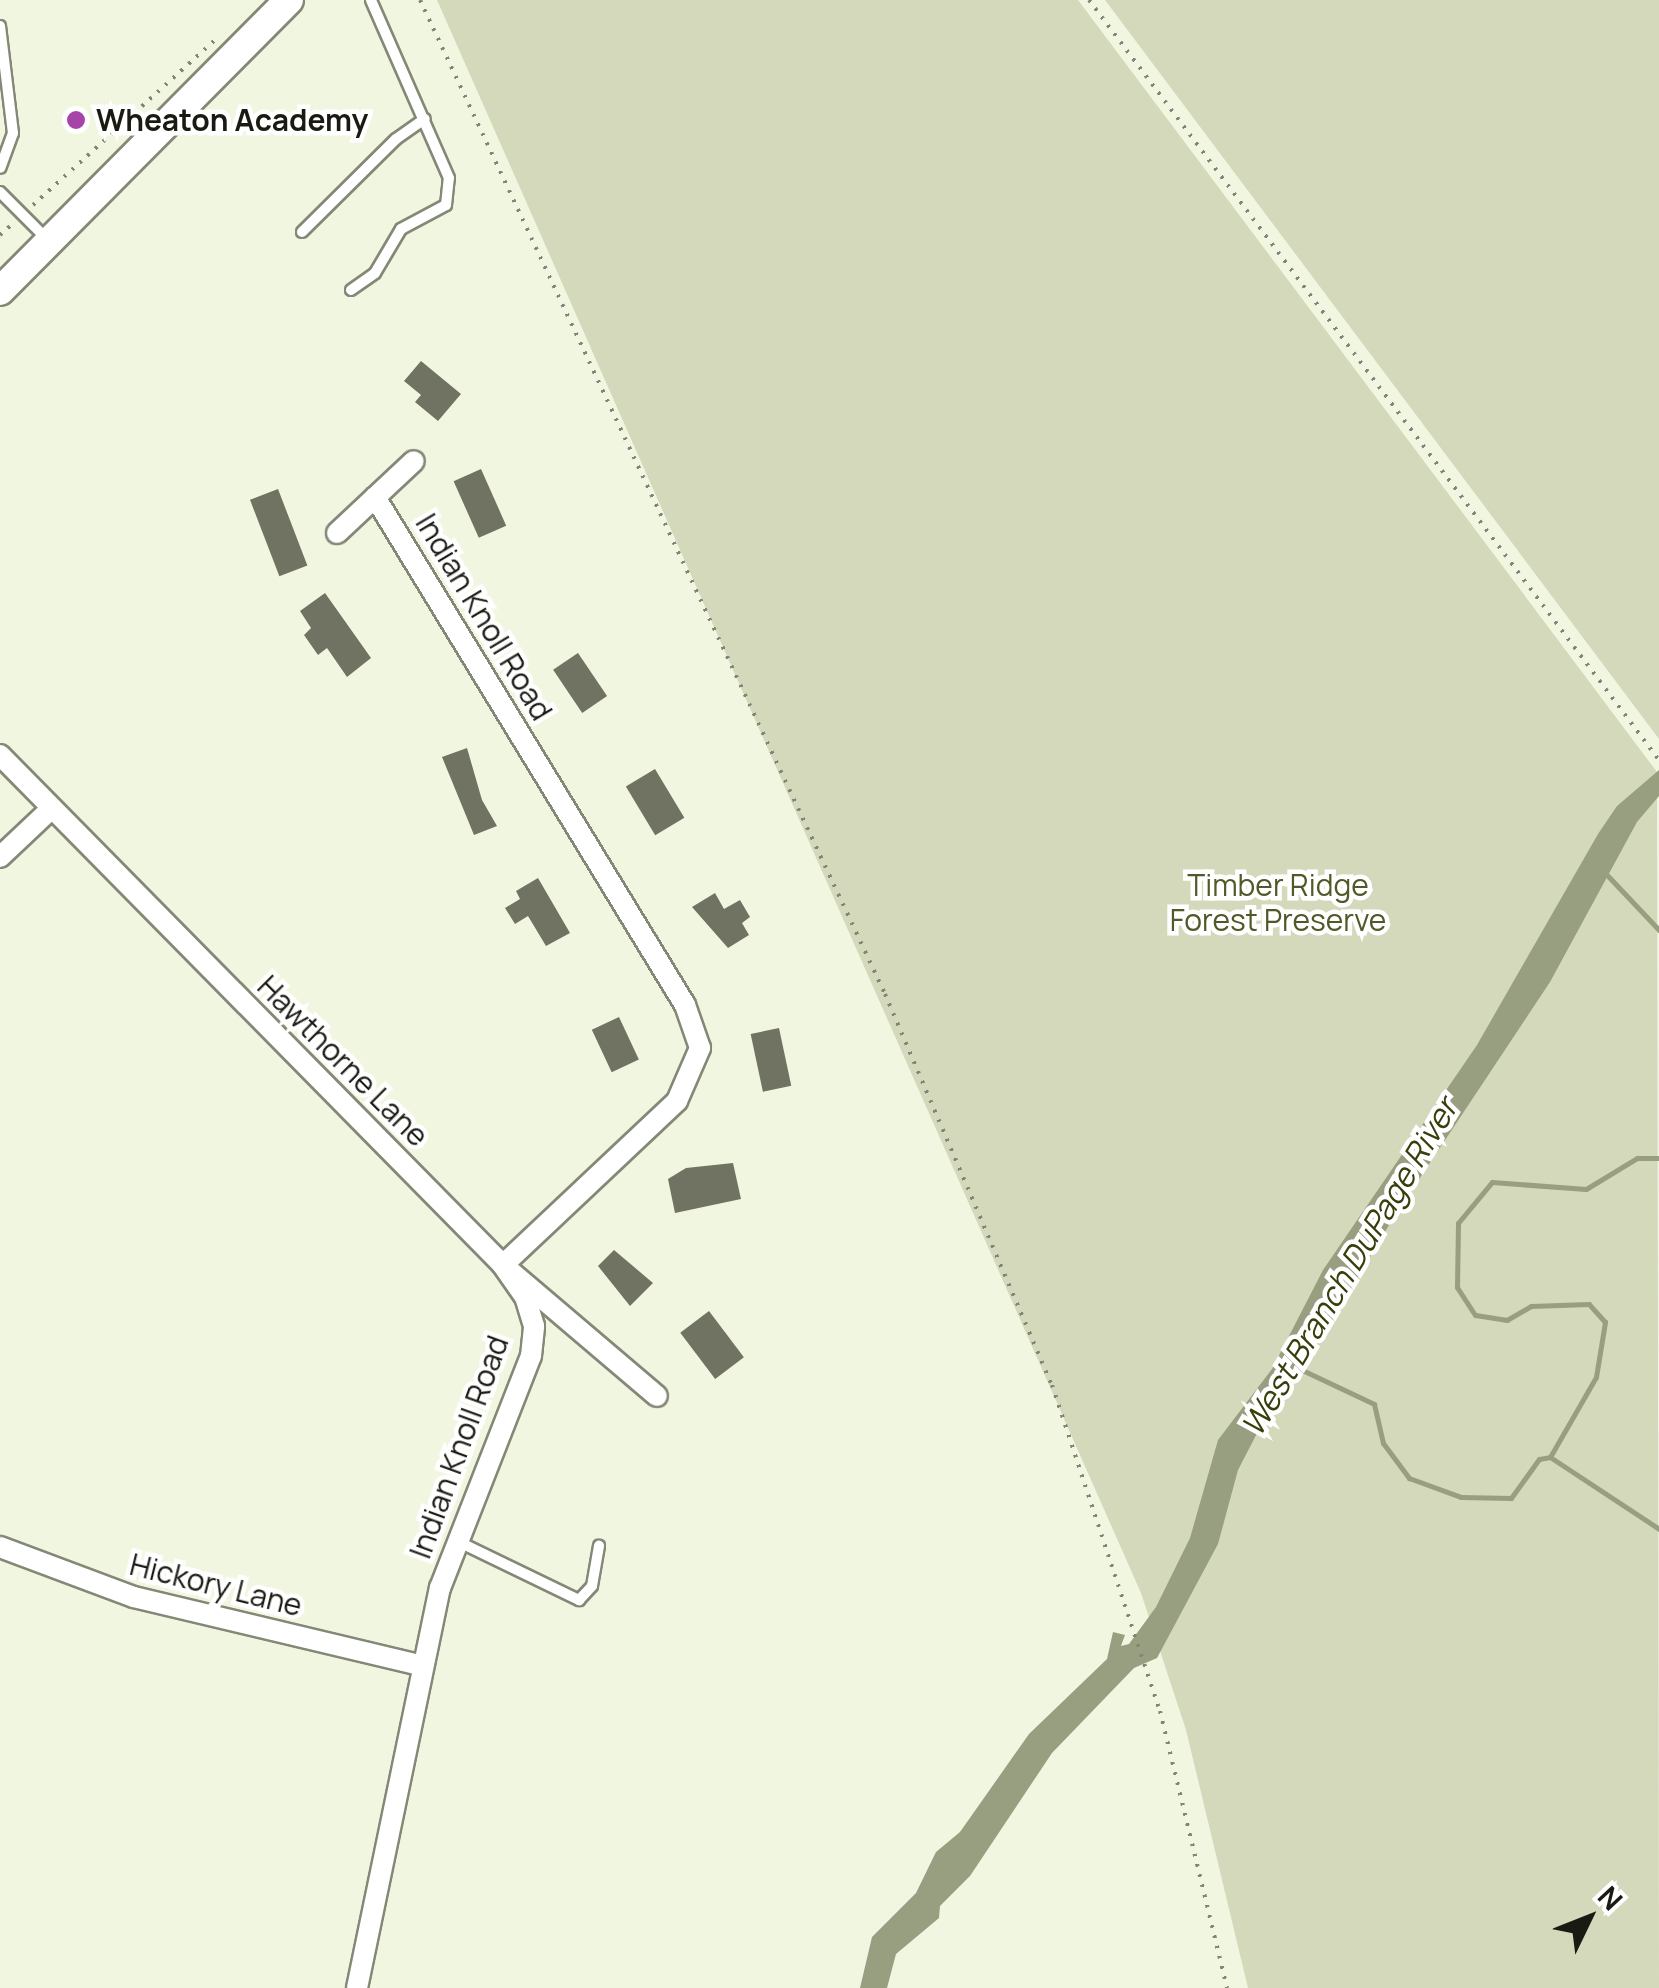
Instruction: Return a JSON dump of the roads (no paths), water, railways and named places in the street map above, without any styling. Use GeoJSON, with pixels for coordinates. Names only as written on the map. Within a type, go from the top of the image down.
{"type":"FeatureCollection","features":[{"type":"Feature","properties":{"kind":"street"},"geometry":{"type":"LineString","coordinates":[[0,291],[47,238],[289,0]]}},
{"type":"Feature","properties":{"kind":"street"},"geometry":{"type":"LineString","coordinates":[[337,534],[414,460]]}},
{"type":"Feature","properties":{"kind":"street","name":"Indian Knoll Road"},"geometry":{"type":"LineString","coordinates":[[357,1988],[422,1666],[456,1540],[531,1356],[534,1326],[526,1296],[502,1266],[677,1101],[700,1048],[685,1005],[376,497]]}},
{"type":"Feature","properties":{"kind":"street","name":"Hawthorne Lane"},"geometry":{"type":"LineString","coordinates":[[0,756],[502,1266],[657,1396]]}},
{"type":"Feature","properties":{"kind":"street"},"geometry":{"type":"LineString","coordinates":[[0,857],[52,808]]}},
{"type":"Feature","properties":{"kind":"street","name":"Hickory Lane"},"geometry":{"type":"LineString","coordinates":[[0,1547],[134,1597],[422,1666]]}},
{"type":"Feature","properties":{"kind":"lane"},"geometry":{"type":"LineString","coordinates":[[351,290],[375,274],[401,229],[446,205],[449,178],[371,0]]}},
{"type":"Feature","properties":{"kind":"lane"},"geometry":{"type":"LineString","coordinates":[[0,26],[14,133],[0,168]]}},
{"type":"Feature","properties":{"kind":"lane"},"geometry":{"type":"LineString","coordinates":[[302,232],[396,138],[425,119]]}},
{"type":"Feature","properties":{"kind":"lane"},"geometry":{"type":"LineString","coordinates":[[0,192],[47,238]]}},
{"type":"Feature","properties":{"kind":"lane"},"geometry":{"type":"LineString","coordinates":[[456,1540],[564,1598],[579,1600],[592,1586],[599,1546]]}},
{"type":"Feature","properties":{"kind":"water","name":"West Branch DuPage River"},"geometry":{"type":"Polygon","coordinates":[[[1659,770],[1659,796],[1637,822],[1550,982],[1392,1220],[1305,1367],[1284,1381],[1238,1470],[1218,1544],[1157,1658],[1134,1668],[1052,1753],[970,1876],[940,1906],[939,1918],[896,1954],[887,1988],[860,1988],[872,1937],[916,1893],[936,1852],[960,1832],[1029,1734],[1107,1659],[1113,1632],[1125,1635],[1121,1646],[1129,1644],[1156,1607],[1190,1538],[1218,1440],[1272,1369],[1323,1270],[1477,1045],[1598,834],[1617,806],[1659,770]]]}},
{"type":"Feature","properties":{"kind":"waterway"},"geometry":{"type":"LineString","coordinates":[[1607,875],[1659,930]]}},
{"type":"Feature","properties":{"kind":"waterway"},"geometry":{"type":"LineString","coordinates":[[1550,1457],[1596,1377],[1605,1322],[1589,1304],[1531,1306],[1507,1320],[1475,1315],[1457,1287],[1458,1223],[1492,1182],[1586,1189],[1637,1158],[1659,1158]]}},
{"type":"Feature","properties":{"kind":"waterway","name":"West Branch DuPage River"},"geometry":{"type":"LineString","coordinates":[[1300,1369],[1374,1404],[1383,1443],[1409,1478],[1461,1497],[1511,1498],[1539,1459],[1550,1457],[1659,1529]]}},
{"type":"Feature","properties":{"kind":"place","name":"Wheaton Academy"},"geometry":{"type":"Point","coordinates":[76,120]}},
{"type":"Feature","properties":{"kind":"park label","name":"Timber Ridge Forest Preserve"},"geometry":{"type":"Point","coordinates":[1278,902]}}]}
